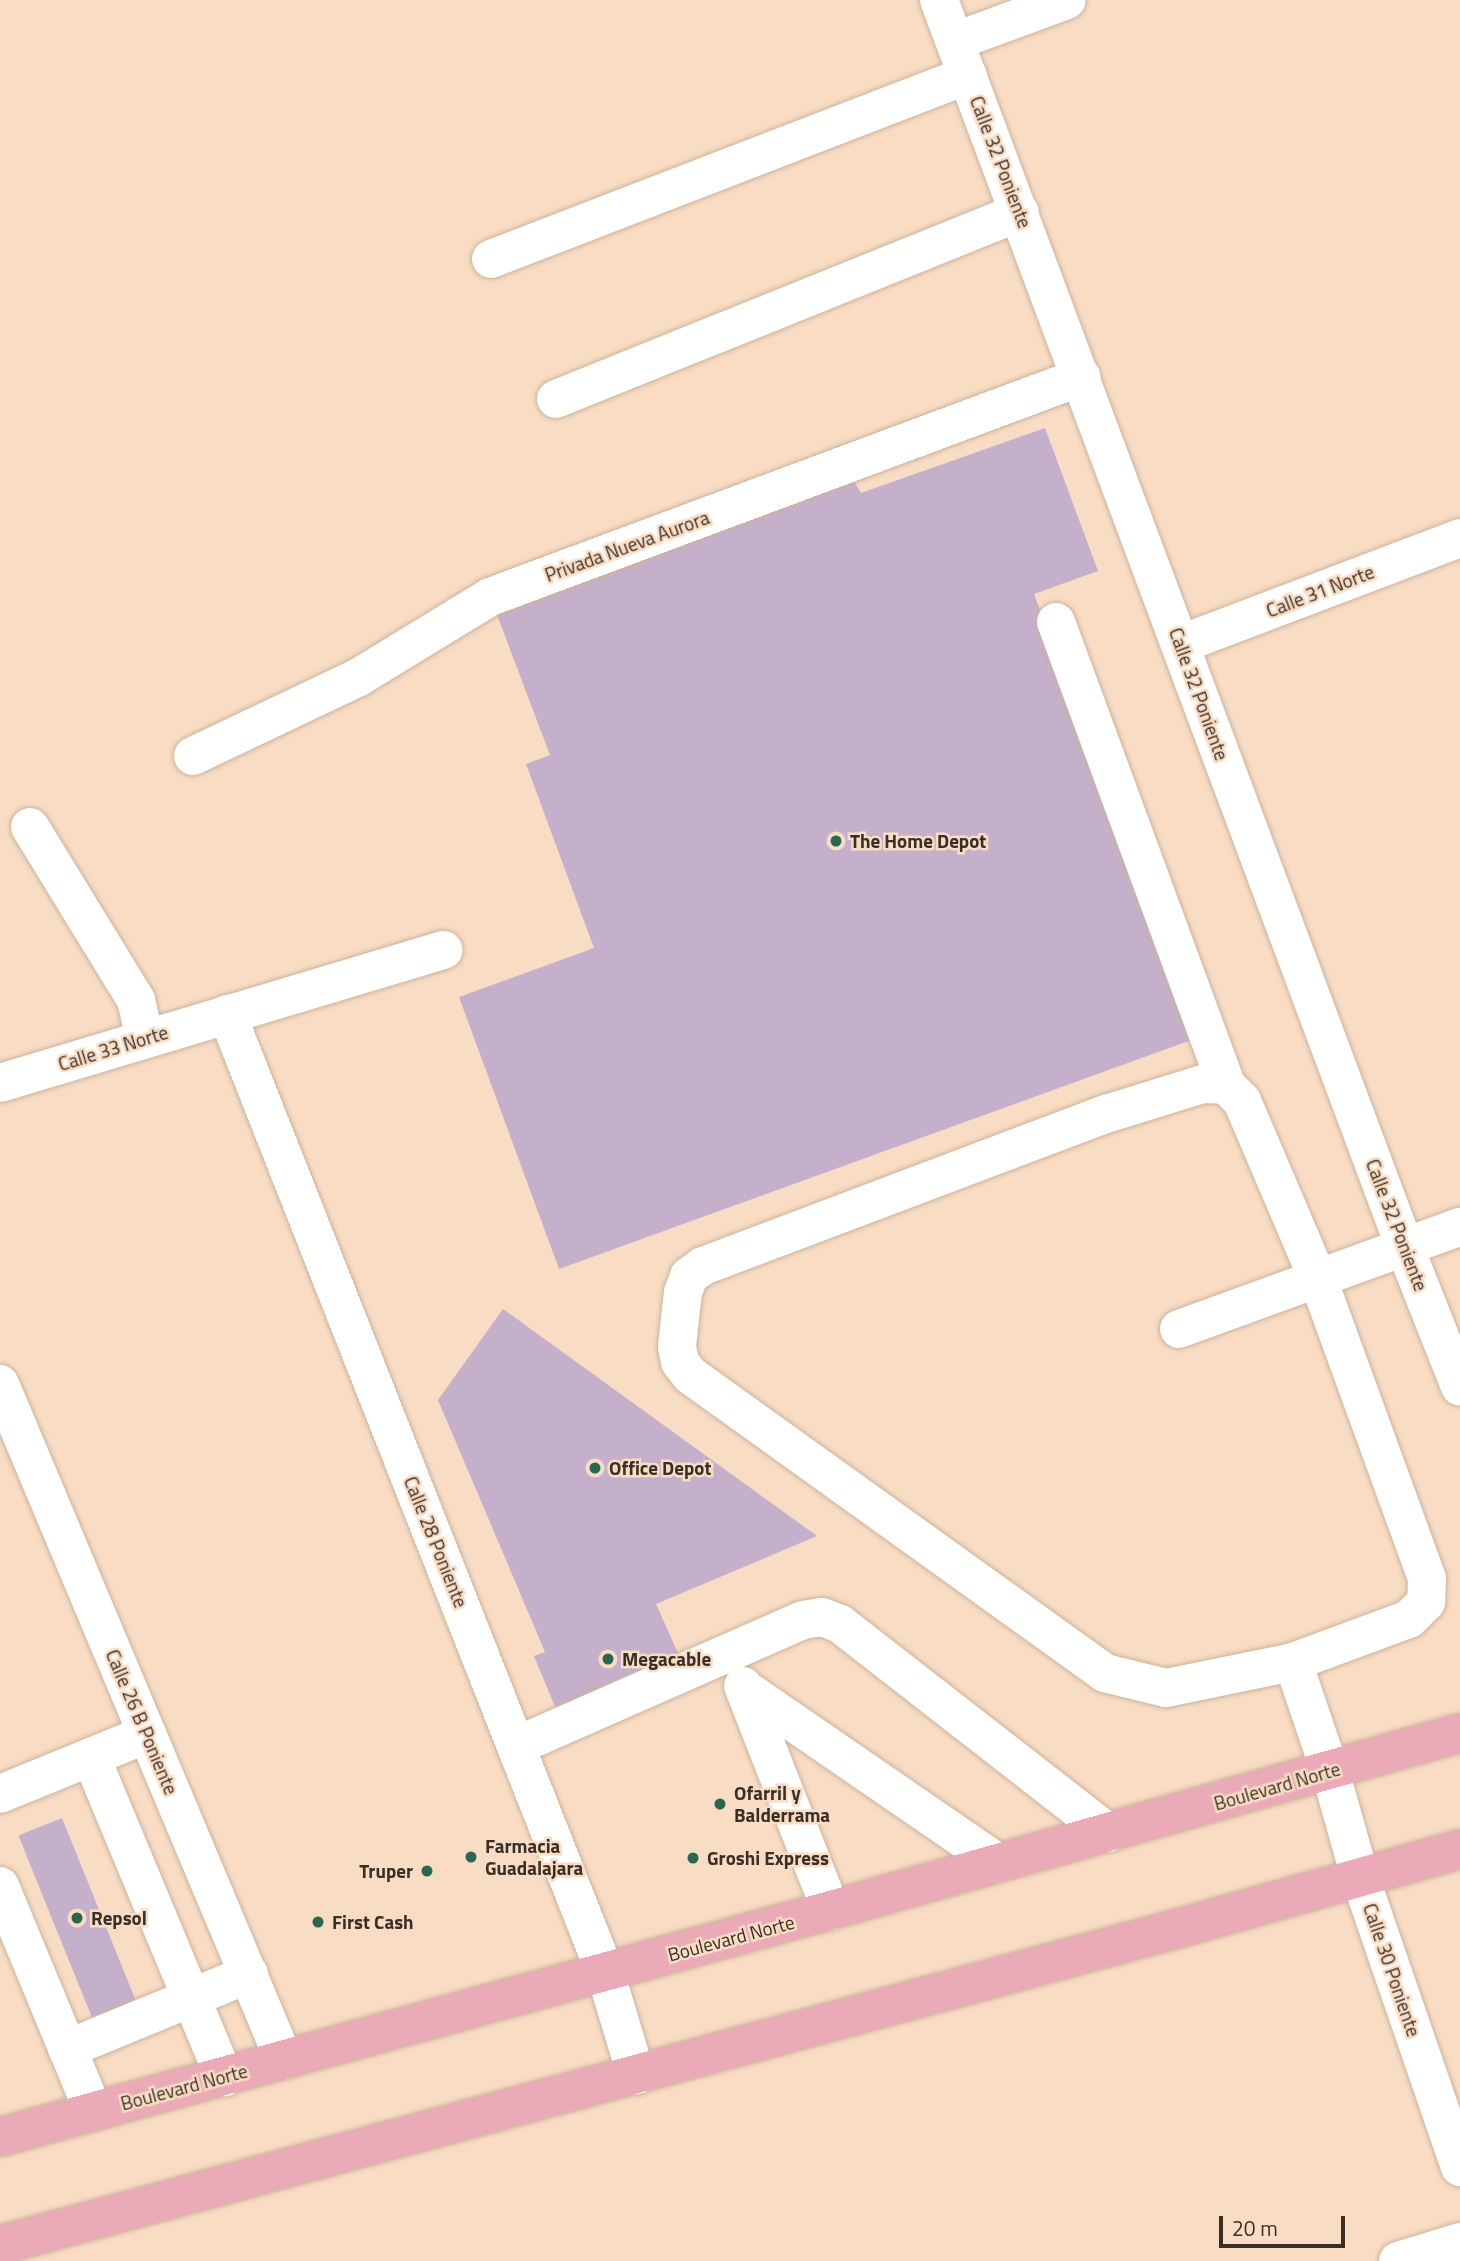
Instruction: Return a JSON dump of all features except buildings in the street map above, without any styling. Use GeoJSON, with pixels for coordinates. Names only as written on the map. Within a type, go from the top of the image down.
{"type":"FeatureCollection","features":[{"type":"Feature","properties":{"kind":"main road","name":"Boulevard Norte"},"geometry":{"type":"LineString","coordinates":[[0,2137],[1330,1772],[1460,1733]]}},
{"type":"Feature","properties":{"kind":"main road"},"geometry":{"type":"LineString","coordinates":[[0,2245],[636,2075],[1460,1849]]}},
{"type":"Feature","properties":{"kind":"street","name":"Calle 32 Poniente"},"geometry":{"type":"LineString","coordinates":[[939,0],[1405,1248],[1460,1387]]}},
{"type":"Feature","properties":{"kind":"street"},"geometry":{"type":"LineString","coordinates":[[491,259],[962,58],[1067,0]]}},
{"type":"Feature","properties":{"kind":"street"},"geometry":{"type":"LineString","coordinates":[[556,399],[1020,212]]}},
{"type":"Feature","properties":{"kind":"street","name":"Privada Nueva Aurora"},"geometry":{"type":"LineString","coordinates":[[193,756],[359,677],[490,597],[1081,377]]}},
{"type":"Feature","properties":{"kind":"street","name":"Calle 31 Norte"},"geometry":{"type":"LineString","coordinates":[[1181,644],[1460,538]]}},
{"type":"Feature","properties":{"kind":"street"},"geometry":{"type":"LineString","coordinates":[[1056,622],[1226,1085],[1242,1101],[1318,1279],[1427,1579],[1426,1602],[1409,1619],[1293,1662],[1166,1688],[1105,1673],[690,1375],[680,1362],[677,1346],[682,1292],[689,1276],[703,1266],[1106,1114],[1203,1084],[1226,1085]]}},
{"type":"Feature","properties":{"kind":"street"},"geometry":{"type":"LineString","coordinates":[[30,827],[136,1000],[145,1038]]}},
{"type":"Feature","properties":{"kind":"street","name":"Calle 33 Norte"},"geometry":{"type":"LineString","coordinates":[[0,1083],[443,950]]}},
{"type":"Feature","properties":{"kind":"street","name":"Calle 28 Poniente"},"geometry":{"type":"LineString","coordinates":[[227,1014],[606,1972],[636,2075]]}},
{"type":"Feature","properties":{"kind":"street"},"geometry":{"type":"LineString","coordinates":[[1179,1329],[1460,1227]]}},
{"type":"Feature","properties":{"kind":"street","name":"Calle 26 B Poniente"},"geometry":{"type":"LineString","coordinates":[[0,1384],[285,2060]]}},
{"type":"Feature","properties":{"kind":"street"},"geometry":{"type":"LineString","coordinates":[[516,1746],[727,1656],[803,1620],[822,1617],[839,1624],[1108,1833]]}},
{"type":"Feature","properties":{"kind":"street"},"geometry":{"type":"LineString","coordinates":[[727,1656],[745,1689],[831,1910]]}},
{"type":"Feature","properties":{"kind":"street","name":"Calle 30 Poniente"},"geometry":{"type":"LineString","coordinates":[[1293,1662],[1330,1772],[1360,1877],[1460,2167]]}},
{"type":"Feature","properties":{"kind":"street"},"geometry":{"type":"LineString","coordinates":[[745,1689],[998,1863]]}},
{"type":"Feature","properties":{"kind":"street"},"geometry":{"type":"LineString","coordinates":[[0,1794],[147,1734]]}},
{"type":"Feature","properties":{"kind":"street"},"geometry":{"type":"LineString","coordinates":[[91,1757],[224,2077]]}},
{"type":"Feature","properties":{"kind":"street"},"geometry":{"type":"LineString","coordinates":[[0,1886],[93,2111]]}},
{"type":"Feature","properties":{"kind":"street"},"geometry":{"type":"LineString","coordinates":[[68,2049],[249,1974]]}},
{"type":"Feature","properties":{"kind":"street"},"geometry":{"type":"LineString","coordinates":[[1398,2261],[1460,2242]]}},
{"type":"Feature","properties":{"kind":"place","name":"The Home Depot"},"geometry":{"type":"Point","coordinates":[836,841]}},
{"type":"Feature","properties":{"kind":"place","name":"Office Depot"},"geometry":{"type":"Point","coordinates":[595,1468]}},
{"type":"Feature","properties":{"kind":"place","name":"Megacable"},"geometry":{"type":"Point","coordinates":[608,1659]}},
{"type":"Feature","properties":{"kind":"place","name":"Ofarril y Balderrama"},"geometry":{"type":"Point","coordinates":[720,1804]}},
{"type":"Feature","properties":{"kind":"place","name":"Farmacia Guadalajara"},"geometry":{"type":"Point","coordinates":[471,1857]}},
{"type":"Feature","properties":{"kind":"place","name":"Groshi Express"},"geometry":{"type":"Point","coordinates":[693,1858]}},
{"type":"Feature","properties":{"kind":"place","name":"Truper"},"geometry":{"type":"Point","coordinates":[427,1871]}},
{"type":"Feature","properties":{"kind":"place","name":"Repsol"},"geometry":{"type":"Point","coordinates":[77,1918]}},
{"type":"Feature","properties":{"kind":"place","name":"First Cash"},"geometry":{"type":"Point","coordinates":[318,1922]}}]}
